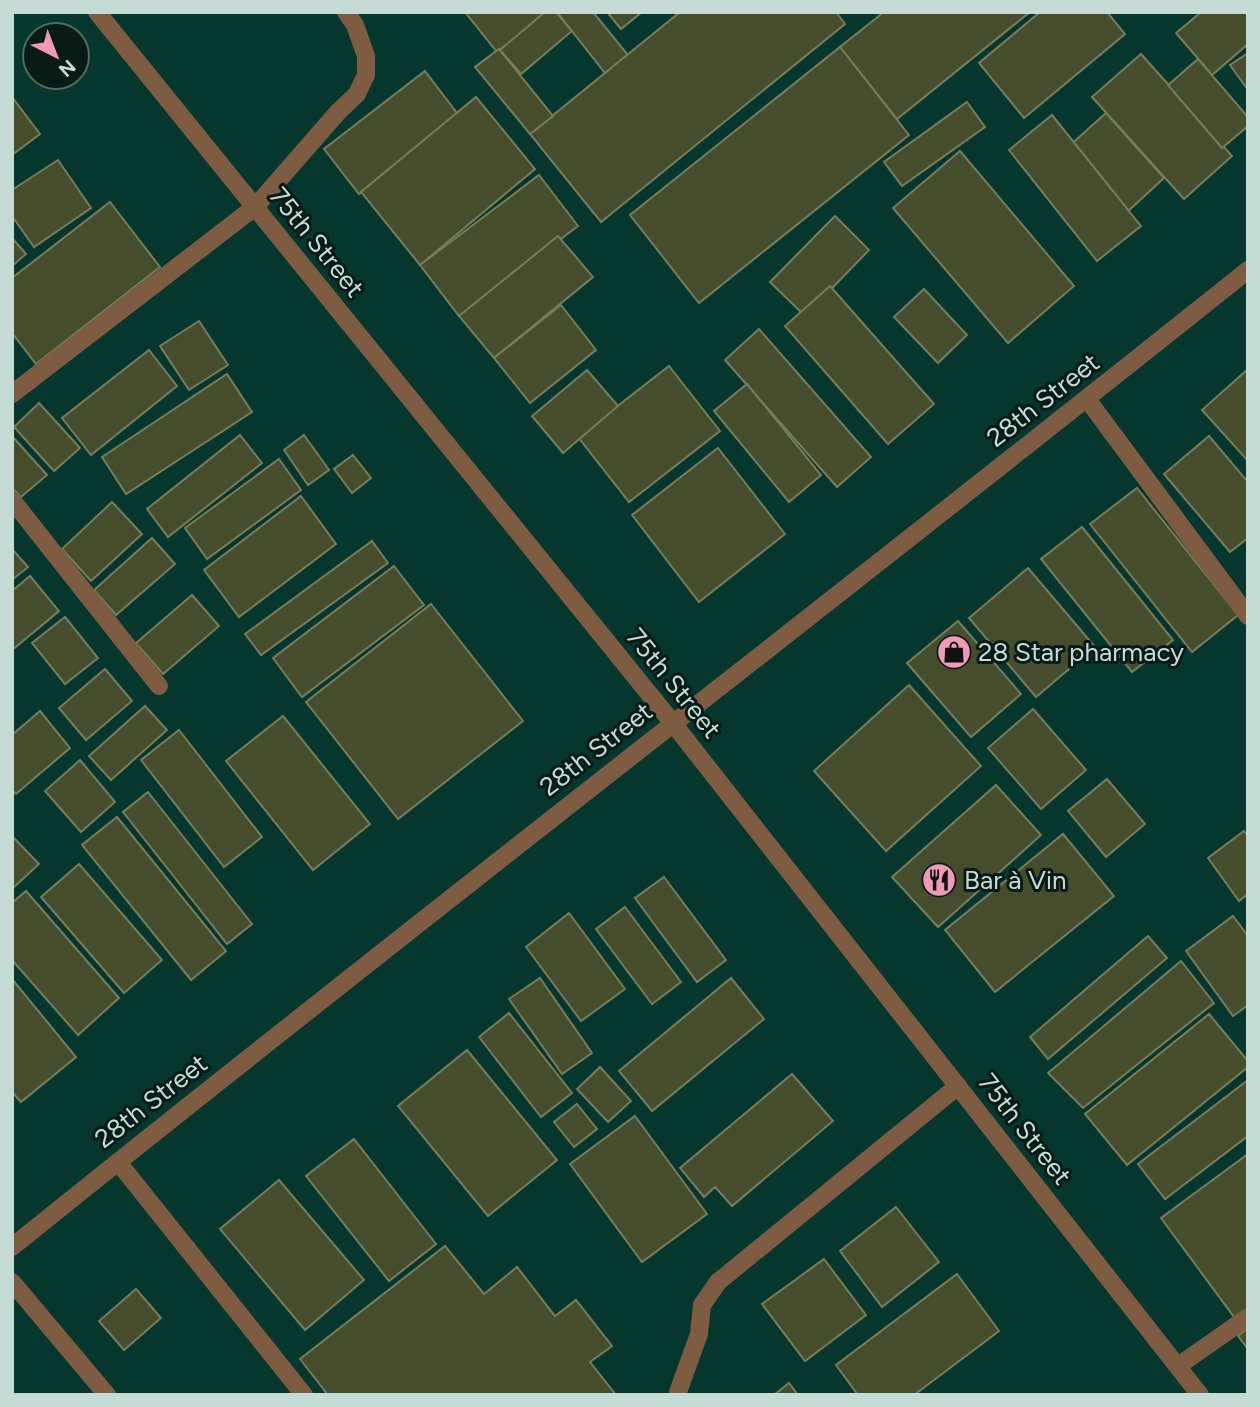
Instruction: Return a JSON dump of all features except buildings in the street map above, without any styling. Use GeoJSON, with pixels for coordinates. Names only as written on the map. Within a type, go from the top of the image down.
{"type":"FeatureCollection","features":[{"type":"Feature","properties":{"kind":"street","name":"75th Street"},"geometry":{"type":"LineString","coordinates":[[97,12],[672,722],[1200,1395]]}},
{"type":"Feature","properties":{"kind":"street"},"geometry":{"type":"LineString","coordinates":[[12,394],[255,207],[357,94],[366,75],[366,56],[355,25],[346,12]]}},
{"type":"Feature","properties":{"kind":"street","name":"28th Street"},"geometry":{"type":"LineString","coordinates":[[12,1247],[672,722],[1248,270]]}},
{"type":"Feature","properties":{"kind":"street"},"geometry":{"type":"LineString","coordinates":[[1087,399],[1248,616]]}},
{"type":"Feature","properties":{"kind":"street"},"geometry":{"type":"LineString","coordinates":[[12,500],[159,686]]}},
{"type":"Feature","properties":{"kind":"street"},"geometry":{"type":"LineString","coordinates":[[678,1392],[699,1334],[702,1305],[718,1282],[958,1086]]}},
{"type":"Feature","properties":{"kind":"street"},"geometry":{"type":"LineString","coordinates":[[118,1161],[304,1395]]}},
{"type":"Feature","properties":{"kind":"street"},"geometry":{"type":"LineString","coordinates":[[12,1282],[107,1395]]}},
{"type":"Feature","properties":{"kind":"street"},"geometry":{"type":"LineString","coordinates":[[1178,1366],[1248,1317]]}},
{"type":"Feature","properties":{"kind":"place","name":"28 Star pharmacy"},"geometry":{"type":"Point","coordinates":[954,652]}},
{"type":"Feature","properties":{"kind":"place","name":"Bar à Vin"},"geometry":{"type":"Point","coordinates":[939,880]}}]}
